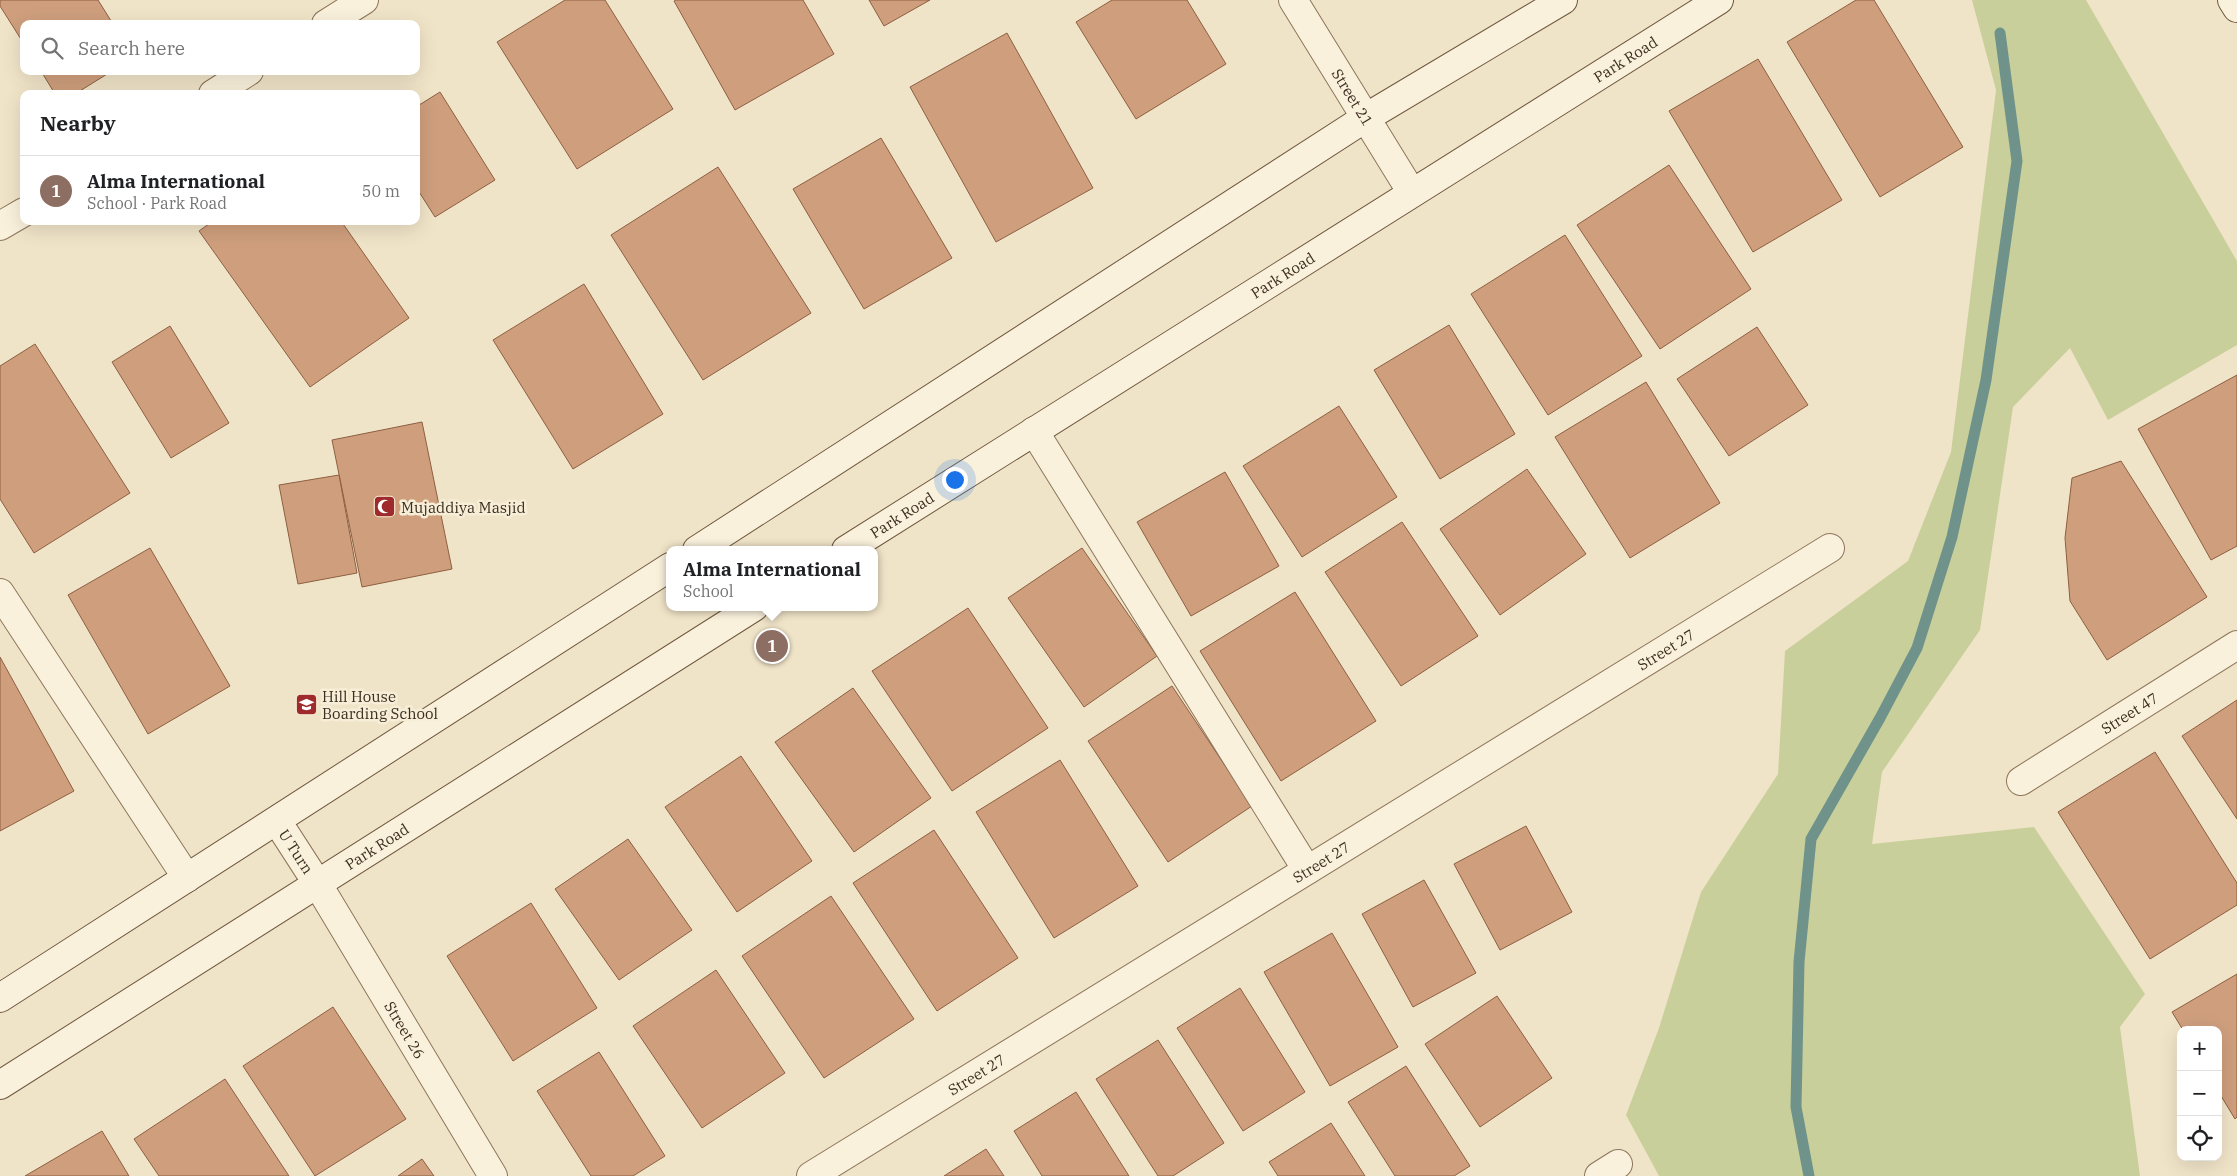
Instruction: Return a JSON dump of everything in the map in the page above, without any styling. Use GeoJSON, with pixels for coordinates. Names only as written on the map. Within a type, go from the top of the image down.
{"type":"FeatureCollection","features":[{"type":"Feature","properties":{"kind":"street"},"geometry":{"type":"LineString","coordinates":[[332,20],[364,0]]}},
{"type":"Feature","properties":{"kind":"street","name":"Street 21"},"geometry":{"type":"LineString","coordinates":[[1293,0],[1367,117],[1412,193]]}},
{"type":"Feature","properties":{"kind":"street"},"geometry":{"type":"LineString","coordinates":[[703,546],[1367,117],[1563,0]]}},
{"type":"Feature","properties":{"kind":"street","name":"Park Road"},"geometry":{"type":"LineString","coordinates":[[852,546],[1719,0]]}},
{"type":"Feature","properties":{"kind":"street"},"geometry":{"type":"LineString","coordinates":[[2232,0],[2237,8]]}},
{"type":"Feature","properties":{"kind":"street"},"geometry":{"type":"LineString","coordinates":[[219,90],[243,75]]}},
{"type":"Feature","properties":{"kind":"street"},"geometry":{"type":"LineString","coordinates":[[0,226],[20,214]]}},
{"type":"Feature","properties":{"kind":"street"},"geometry":{"type":"LineString","coordinates":[[1034,431],[1307,870]]}},
{"type":"Feature","properties":{"kind":"street","name":"Street 27"},"geometry":{"type":"LineString","coordinates":[[811,1176],[1830,548]]}},
{"type":"Feature","properties":{"kind":"street"},"geometry":{"type":"LineString","coordinates":[[0,998],[666,570]]}},
{"type":"Feature","properties":{"kind":"street"},"geometry":{"type":"LineString","coordinates":[[0,593],[187,878]]}},
{"type":"Feature","properties":{"kind":"street","name":"Park Road"},"geometry":{"type":"LineString","coordinates":[[0,1085],[748,611]]}},
{"type":"Feature","properties":{"kind":"street","name":"Street 47"},"geometry":{"type":"LineString","coordinates":[[2021,781],[2237,645]]}},
{"type":"Feature","properties":{"kind":"street","name":"U Turn"},"geometry":{"type":"LineString","coordinates":[[276,821],[317,883]]}},
{"type":"Feature","properties":{"kind":"street","name":"Street 26"},"geometry":{"type":"LineString","coordinates":[[317,883],[493,1176]]}},
{"type":"Feature","properties":{"kind":"green space"},"geometry":{"type":"Polygon","coordinates":[[[1972,0],[2086,0],[2237,261],[2237,345],[2108,420],[2070,348],[2013,407],[1980,630],[1882,772],[1872,844],[2034,827],[2145,994],[2120,1027],[2140,1176],[1659,1176],[1626,1115],[1659,1028],[1701,892],[1778,774],[1785,651],[1908,561],[1951,452],[1996,90],[1972,0]]]}},
{"type":"Feature","properties":{"kind":"building"},"geometry":{"type":"Polygon","coordinates":[[[0,0],[98,0],[110,20],[20,20],[20,38],[0,6],[0,0]]]}},
{"type":"Feature","properties":{"kind":"building"},"geometry":{"type":"Polygon","coordinates":[[[565,0],[605,0],[673,109],[577,169],[497,42],[565,0]]]}},
{"type":"Feature","properties":{"kind":"building"},"geometry":{"type":"Polygon","coordinates":[[[803,0],[834,54],[735,110],[674,1],[803,0]]]}},
{"type":"Feature","properties":{"kind":"building"},"geometry":{"type":"Polygon","coordinates":[[[869,0],[930,0],[884,26],[869,0]]]}},
{"type":"Feature","properties":{"kind":"building"},"geometry":{"type":"Polygon","coordinates":[[[1112,0],[1187,0],[1226,64],[1136,119],[1076,22],[1112,0]]]}},
{"type":"Feature","properties":{"kind":"building"},"geometry":{"type":"Polygon","coordinates":[[[1856,0],[1874,0],[1963,147],[1880,197],[1787,42],[1856,0]]]}},
{"type":"Feature","properties":{"kind":"building"},"geometry":{"type":"Polygon","coordinates":[[[1007,33],[1093,188],[996,242],[910,87],[1007,33]]]}},
{"type":"Feature","properties":{"kind":"building"},"geometry":{"type":"Polygon","coordinates":[[[1758,59],[1842,200],[1753,252],[1669,111],[1758,59]]]}},
{"type":"Feature","properties":{"kind":"building"},"geometry":{"type":"Polygon","coordinates":[[[43,75],[106,75],[81,90],[53,90],[43,75]]]}},
{"type":"Feature","properties":{"kind":"building"},"geometry":{"type":"Polygon","coordinates":[[[440,92],[495,180],[435,217],[420,193],[420,104],[440,92]]]}},
{"type":"Feature","properties":{"kind":"building"},"geometry":{"type":"Polygon","coordinates":[[[881,138],[952,258],[864,309],[793,189],[881,138]]]}},
{"type":"Feature","properties":{"kind":"building"},"geometry":{"type":"Polygon","coordinates":[[[1669,165],[1751,289],[1660,349],[1577,225],[1669,165]]]}},
{"type":"Feature","properties":{"kind":"building"},"geometry":{"type":"Polygon","coordinates":[[[718,167],[811,313],[703,380],[611,235],[718,167]]]}},
{"type":"Feature","properties":{"kind":"building"},"geometry":{"type":"Polygon","coordinates":[[[207,225],[344,225],[409,318],[310,387],[199,231],[207,225]]]}},
{"type":"Feature","properties":{"kind":"building"},"geometry":{"type":"Polygon","coordinates":[[[1565,235],[1642,356],[1548,415],[1471,294],[1565,235]]]}},
{"type":"Feature","properties":{"kind":"building"},"geometry":{"type":"Polygon","coordinates":[[[584,284],[663,414],[573,469],[493,340],[584,284]]]}},
{"type":"Feature","properties":{"kind":"building"},"geometry":{"type":"Polygon","coordinates":[[[1449,325],[1515,434],[1440,479],[1374,370],[1449,325]]]}},
{"type":"Feature","properties":{"kind":"building"},"geometry":{"type":"Polygon","coordinates":[[[170,326],[229,423],[171,458],[112,362],[170,326]]]}},
{"type":"Feature","properties":{"kind":"building"},"geometry":{"type":"Polygon","coordinates":[[[1757,327],[1808,405],[1729,456],[1677,379],[1757,327]]]}},
{"type":"Feature","properties":{"kind":"building"},"geometry":{"type":"Polygon","coordinates":[[[35,344],[130,493],[34,553],[0,499],[0,366],[35,344]]]}},
{"type":"Feature","properties":{"kind":"building"},"geometry":{"type":"Polygon","coordinates":[[[2237,375],[2237,546],[2211,560],[2138,429],[2237,375]]]}},
{"type":"Feature","properties":{"kind":"building"},"geometry":{"type":"Polygon","coordinates":[[[1646,382],[1720,503],[1630,558],[1555,437],[1646,382]]]}},
{"type":"Feature","properties":{"kind":"building"},"geometry":{"type":"Polygon","coordinates":[[[1339,406],[1397,497],[1302,557],[1243,466],[1339,406]]]}},
{"type":"Feature","properties":{"kind":"building"},"geometry":{"type":"Polygon","coordinates":[[[422,422],[452,569],[362,587],[332,440],[422,422]]]}},
{"type":"Feature","properties":{"kind":"building"},"geometry":{"type":"Polygon","coordinates":[[[2121,461],[2207,597],[2107,660],[2070,601],[2065,538],[2072,478],[2121,461]]]}},
{"type":"Feature","properties":{"kind":"building"},"geometry":{"type":"Polygon","coordinates":[[[1527,469],[1586,554],[1500,615],[1440,529],[1527,469]]]}},
{"type":"Feature","properties":{"kind":"building"},"geometry":{"type":"Polygon","coordinates":[[[1225,472],[1279,566],[1191,616],[1137,522],[1225,472]]]}},
{"type":"Feature","properties":{"kind":"building"},"geometry":{"type":"Polygon","coordinates":[[[339,475],[357,573],[298,584],[279,485],[339,475]]]}},
{"type":"Feature","properties":{"kind":"building"},"geometry":{"type":"Polygon","coordinates":[[[1402,522],[1478,636],[1401,686],[1325,572],[1402,522]]]}},
{"type":"Feature","properties":{"kind":"building"},"geometry":{"type":"Polygon","coordinates":[[[150,548],[230,686],[148,734],[68,595],[150,548]]]}},
{"type":"Feature","properties":{"kind":"building"},"geometry":{"type":"Polygon","coordinates":[[[1082,548],[1157,656],[1084,707],[1008,598],[1082,548]]]}},
{"type":"Feature","properties":{"kind":"building"},"geometry":{"type":"Polygon","coordinates":[[[1295,592],[1376,721],[1281,781],[1200,651],[1295,592]]]}},
{"type":"Feature","properties":{"kind":"building"},"geometry":{"type":"Polygon","coordinates":[[[968,608],[1048,728],[952,791],[872,671],[968,608]]]}},
{"type":"Feature","properties":{"kind":"building"},"geometry":{"type":"Polygon","coordinates":[[[0,657],[74,791],[0,831],[0,657]]]}},
{"type":"Feature","properties":{"kind":"building"},"geometry":{"type":"Polygon","coordinates":[[[1172,686],[1252,806],[1168,862],[1088,741],[1172,686]]]}},
{"type":"Feature","properties":{"kind":"building"},"geometry":{"type":"Polygon","coordinates":[[[853,688],[931,798],[854,852],[775,742],[853,688]]]}},
{"type":"Feature","properties":{"kind":"building"},"geometry":{"type":"Polygon","coordinates":[[[2237,700],[2237,819],[2182,736],[2237,700]]]}},
{"type":"Feature","properties":{"kind":"building"},"geometry":{"type":"Polygon","coordinates":[[[2155,752],[2237,883],[2237,905],[2150,959],[2058,812],[2155,752]]]}},
{"type":"Feature","properties":{"kind":"building"},"geometry":{"type":"Polygon","coordinates":[[[741,756],[812,861],[737,912],[665,807],[741,756]]]}},
{"type":"Feature","properties":{"kind":"building"},"geometry":{"type":"Polygon","coordinates":[[[1060,760],[1138,886],[1054,938],[976,812],[1060,760]]]}},
{"type":"Feature","properties":{"kind":"building"},"geometry":{"type":"Polygon","coordinates":[[[1526,826],[1572,912],[1500,950],[1454,864],[1526,826]]]}},
{"type":"Feature","properties":{"kind":"building"},"geometry":{"type":"Polygon","coordinates":[[[934,830],[1018,958],[937,1011],[853,883],[934,830]]]}},
{"type":"Feature","properties":{"kind":"building"},"geometry":{"type":"Polygon","coordinates":[[[628,839],[692,930],[619,980],[555,889],[628,839]]]}},
{"type":"Feature","properties":{"kind":"building"},"geometry":{"type":"Polygon","coordinates":[[[1424,880],[1476,973],[1413,1007],[1362,914],[1424,880]]]}},
{"type":"Feature","properties":{"kind":"building"},"geometry":{"type":"Polygon","coordinates":[[[831,896],[914,1019],[824,1078],[742,956],[831,896]]]}},
{"type":"Feature","properties":{"kind":"building"},"geometry":{"type":"Polygon","coordinates":[[[531,903],[597,1008],[513,1061],[447,956],[531,903]]]}},
{"type":"Feature","properties":{"kind":"building"},"geometry":{"type":"Polygon","coordinates":[[[1332,933],[1398,1047],[1330,1086],[1264,972],[1332,933]]]}},
{"type":"Feature","properties":{"kind":"building"},"geometry":{"type":"Polygon","coordinates":[[[716,970],[785,1073],[702,1128],[633,1026],[716,970]]]}},
{"type":"Feature","properties":{"kind":"building"},"geometry":{"type":"Polygon","coordinates":[[[2237,974],[2237,1117],[2235,1119],[2222,1098],[2222,1026],[2181,1026],[2172,1012],[2237,974]]]}},
{"type":"Feature","properties":{"kind":"building"},"geometry":{"type":"Polygon","coordinates":[[[1240,988],[1305,1092],[1243,1131],[1177,1028],[1240,988]]]}},
{"type":"Feature","properties":{"kind":"building"},"geometry":{"type":"Polygon","coordinates":[[[1497,996],[1552,1078],[1480,1127],[1425,1044],[1497,996]]]}},
{"type":"Feature","properties":{"kind":"building"},"geometry":{"type":"Polygon","coordinates":[[[333,1007],[406,1119],[315,1176],[243,1066],[333,1007]]]}},
{"type":"Feature","properties":{"kind":"building"},"geometry":{"type":"Polygon","coordinates":[[[1158,1040],[1224,1143],[1173,1176],[1158,1176],[1096,1079],[1158,1040]]]}},
{"type":"Feature","properties":{"kind":"building"},"geometry":{"type":"Polygon","coordinates":[[[599,1052],[665,1156],[633,1176],[591,1176],[537,1091],[599,1052]]]}},
{"type":"Feature","properties":{"kind":"building"},"geometry":{"type":"Polygon","coordinates":[[[1406,1066],[1470,1166],[1454,1176],[1395,1176],[1348,1102],[1406,1066]]]}},
{"type":"Feature","properties":{"kind":"building"},"geometry":{"type":"Polygon","coordinates":[[[225,1079],[289,1176],[159,1176],[134,1139],[225,1079]]]}},
{"type":"Feature","properties":{"kind":"building"},"geometry":{"type":"Polygon","coordinates":[[[1076,1092],[1129,1176],[1042,1176],[1014,1131],[1076,1092]]]}},
{"type":"Feature","properties":{"kind":"building"},"geometry":{"type":"Polygon","coordinates":[[[1331,1123],[1365,1176],[1278,1176],[1269,1162],[1331,1123]]]}},
{"type":"Feature","properties":{"kind":"building"},"geometry":{"type":"Polygon","coordinates":[[[102,1131],[129,1176],[25,1176],[102,1131]]]}},
{"type":"Feature","properties":{"kind":"building"},"geometry":{"type":"Polygon","coordinates":[[[986,1149],[1004,1176],[944,1176],[986,1149]]]}},
{"type":"Feature","properties":{"kind":"building"},"geometry":{"type":"Polygon","coordinates":[[[422,1159],[434,1176],[398,1176],[422,1159]]]}},
{"type":"Feature","properties":{"kind":"waterway"},"geometry":{"type":"LineString","coordinates":[[1809,1176],[1796,1107],[1799,962],[1811,839],[1880,718],[1917,648],[1952,537],[1986,380],[2017,161],[2000,33]]}},
{"type":"Feature","properties":{"kind":"place","name":"Mujaddiya Masjid"},"geometry":{"type":"Point","coordinates":[385,507]}},
{"type":"Feature","properties":{"kind":"place","name":"Alma International"},"geometry":{"type":"Point","coordinates":[772,646]}},
{"type":"Feature","properties":{"kind":"place","name":"Hill House Boarding School"},"geometry":{"type":"Point","coordinates":[306,705]}}]}
